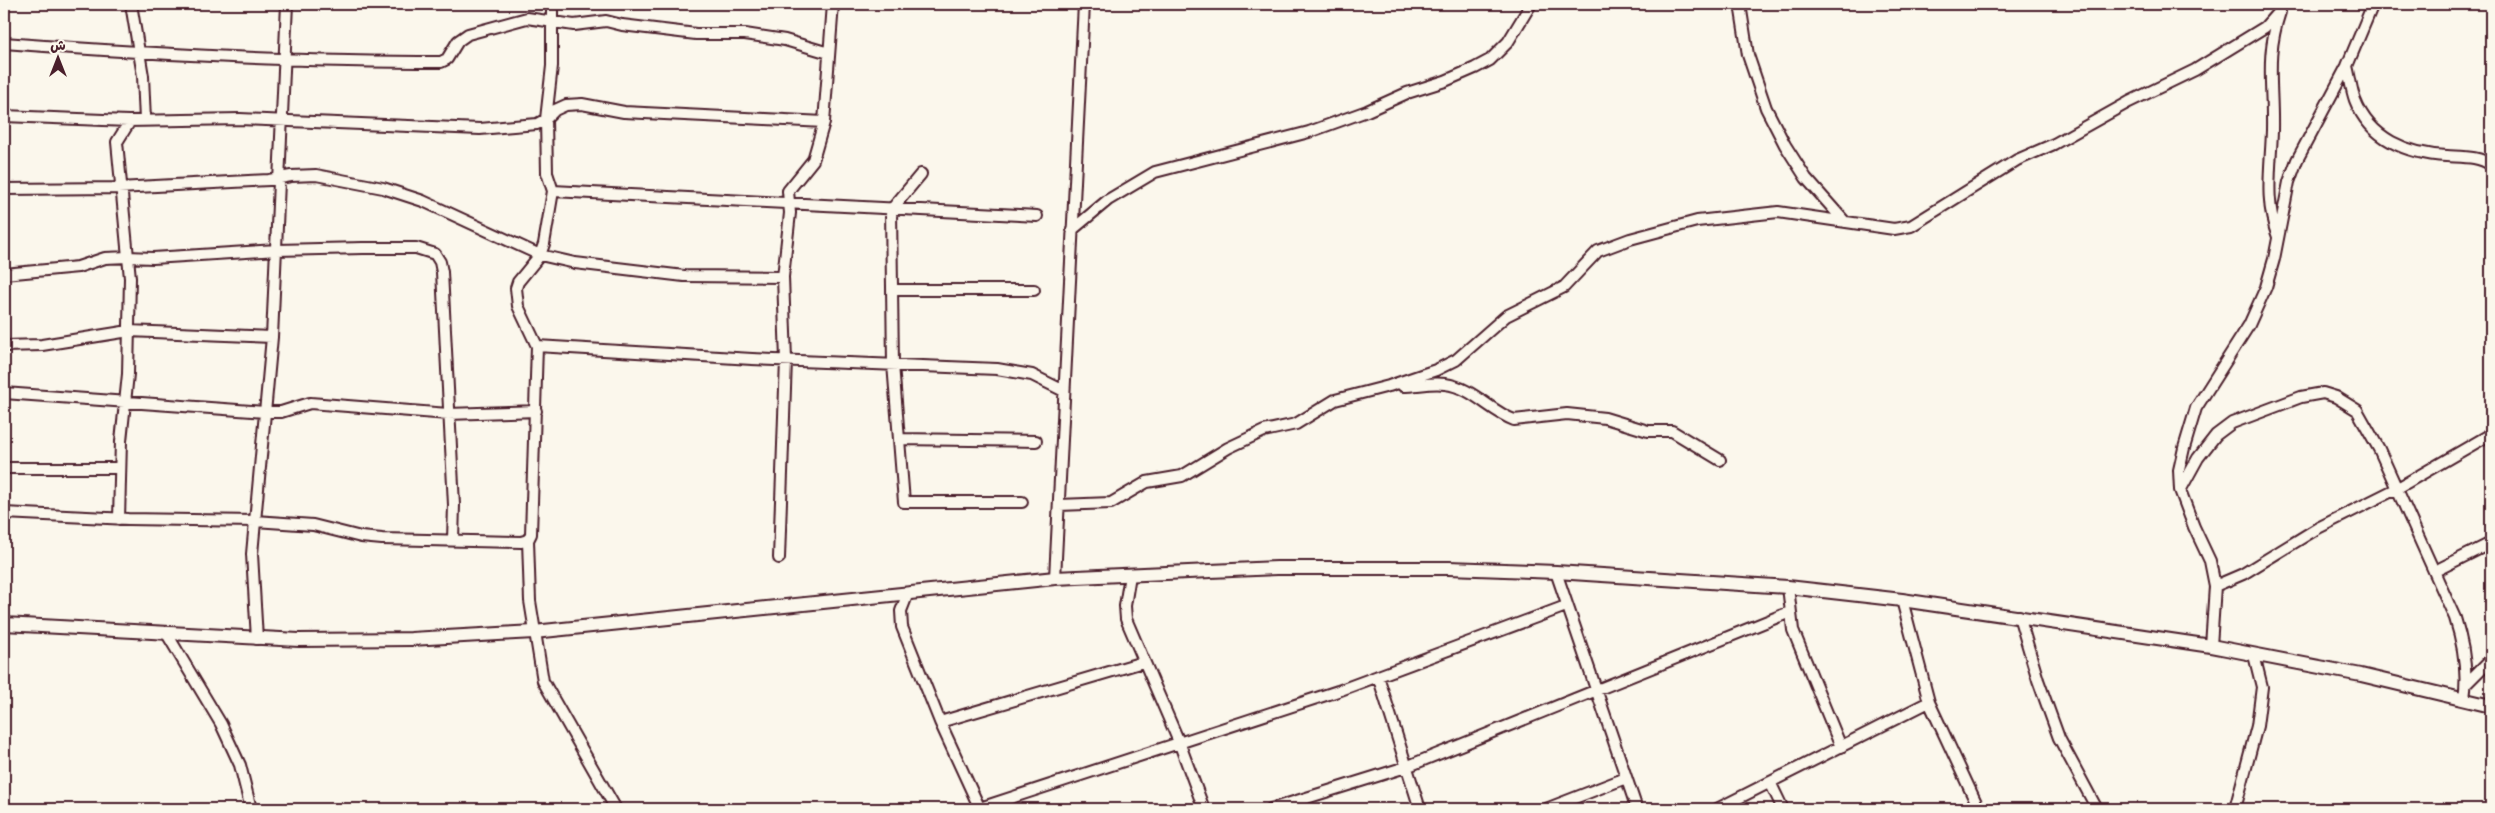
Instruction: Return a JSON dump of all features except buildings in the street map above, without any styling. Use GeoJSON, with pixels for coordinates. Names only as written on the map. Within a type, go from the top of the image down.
{"type":"FeatureCollection","features":[{"type":"Feature","properties":{"kind":"street"},"geometry":{"type":"LineString","coordinates":[[131,4],[144,85],[145,120]]}},
{"type":"Feature","properties":{"kind":"street"},"geometry":{"type":"LineString","coordinates":[[257,638],[252,554],[272,337],[287,4]]}},
{"type":"Feature","properties":{"kind":"street"},"geometry":{"type":"LineString","coordinates":[[552,4],[552,66],[546,119],[547,173],[553,191],[547,233],[540,255],[518,282],[516,288],[518,306],[537,346],[531,534],[528,540],[530,601],[543,680],[616,809]]}},
{"type":"Feature","properties":{"kind":"street"},"geometry":{"type":"LineString","coordinates":[[779,558],[786,360],[783,278],[790,203],[788,191],[813,160],[824,122],[833,4]]}},
{"type":"Feature","properties":{"kind":"street"},"geometry":{"type":"LineString","coordinates":[[1055,578],[1084,4]]}},
{"type":"Feature","properties":{"kind":"street"},"geometry":{"type":"LineString","coordinates":[[1072,230],[1108,200],[1154,172],[1316,130],[1367,111],[1407,92],[1445,81],[1475,68],[1490,60],[1508,42],[1531,4]]}},
{"type":"Feature","properties":{"kind":"street"},"geometry":{"type":"LineString","coordinates":[[1740,4],[1748,55],[1766,108],[1785,145],[1806,178],[1846,222]]}},
{"type":"Feature","properties":{"kind":"street"},"geometry":{"type":"LineString","coordinates":[[2211,646],[2215,586],[2210,561],[2194,527],[2180,490],[2179,470],[2196,408],[2252,317],[2266,286],[2289,182],[2297,160],[2347,66],[2373,4]]}},
{"type":"Feature","properties":{"kind":"street"},"geometry":{"type":"LineString","coordinates":[[1059,506],[1111,503],[1128,495],[1147,482],[1182,476],[1228,448],[1264,431],[1284,428],[1304,420],[1335,400],[1389,386],[1436,370],[1456,360],[1506,316],[1564,287],[1591,256],[1614,244],[1697,221],[1778,212],[1894,229],[1911,226],[2017,160],[2054,144],[2129,102],[2195,70],[2265,27],[2281,7]]}},
{"type":"Feature","properties":{"kind":"street"},"geometry":{"type":"LineString","coordinates":[[2278,236],[2271,218],[2269,194],[2272,130],[2269,76],[2271,42],[2281,7]]}},
{"type":"Feature","properties":{"kind":"street"},"geometry":{"type":"LineString","coordinates":[[4,43],[138,53],[284,60],[441,62],[447,59],[458,41],[478,30],[527,18],[574,25],[606,21],[622,25],[696,34],[745,34],[785,40],[829,53]]}},
{"type":"Feature","properties":{"kind":"street"},"geometry":{"type":"LineString","coordinates":[[2347,66],[2359,107],[2370,127],[2388,140],[2408,149],[2436,155],[2484,159],[2491,165]]}},
{"type":"Feature","properties":{"kind":"street"},"geometry":{"type":"LineString","coordinates":[[4,116],[130,121],[282,120],[480,129],[528,126],[546,119],[555,110],[566,104],[582,104],[624,112],[824,122]]}},
{"type":"Feature","properties":{"kind":"street"},"geometry":{"type":"LineString","coordinates":[[119,519],[120,468],[126,401],[130,278],[117,142],[130,121]]}},
{"type":"Feature","properties":{"kind":"street"},"geometry":{"type":"LineString","coordinates":[[921,174],[892,209],[893,364],[904,502],[1022,502]]}},
{"type":"Feature","properties":{"kind":"street"},"geometry":{"type":"LineString","coordinates":[[4,189],[121,188],[269,180],[279,177],[316,175],[383,188],[423,201],[540,255],[575,263],[684,276],[783,278]]}},
{"type":"Feature","properties":{"kind":"street"},"geometry":{"type":"LineString","coordinates":[[553,191],[1037,216]]}},
{"type":"Feature","properties":{"kind":"street"},"geometry":{"type":"LineString","coordinates":[[4,274],[78,267],[105,258],[153,258],[276,250],[416,248],[435,254],[442,272],[454,505],[452,540]]}},
{"type":"Feature","properties":{"kind":"street"},"geometry":{"type":"LineString","coordinates":[[892,290],[1034,290]]}},
{"type":"Feature","properties":{"kind":"street"},"geometry":{"type":"LineString","coordinates":[[4,346],[42,345],[129,331],[272,337]]}},
{"type":"Feature","properties":{"kind":"street"},"geometry":{"type":"LineString","coordinates":[[537,346],[997,370],[1032,375],[1064,391]]}},
{"type":"Feature","properties":{"kind":"street"},"geometry":{"type":"LineString","coordinates":[[1389,386],[1446,384],[1457,386],[1470,392],[1504,416],[1514,420],[1579,414],[1605,418],[1648,431],[1672,431],[1720,460]]}},
{"type":"Feature","properties":{"kind":"street"},"geometry":{"type":"LineString","coordinates":[[4,393],[265,412],[281,412],[310,403],[448,414],[536,411]]}},
{"type":"Feature","properties":{"kind":"street"},"geometry":{"type":"LineString","coordinates":[[2180,490],[2204,450],[2216,435],[2232,423],[2301,397],[2323,393],[2336,396],[2357,410],[2379,450],[2435,571],[2460,633],[2466,683],[2464,700]]}},
{"type":"Feature","properties":{"kind":"street"},"geometry":{"type":"LineString","coordinates":[[2215,586],[2243,574],[2318,528],[2396,489],[2491,434]]}},
{"type":"Feature","properties":{"kind":"street"},"geometry":{"type":"LineString","coordinates":[[899,439],[1036,441]]}},
{"type":"Feature","properties":{"kind":"street"},"geometry":{"type":"LineString","coordinates":[[4,468],[120,468]]}},
{"type":"Feature","properties":{"kind":"street"},"geometry":{"type":"LineString","coordinates":[[4,513],[321,526],[369,538],[521,542],[528,540]]}},
{"type":"Feature","properties":{"kind":"street"},"geometry":{"type":"LineString","coordinates":[[2435,571],[2491,543]]}},
{"type":"Feature","properties":{"kind":"street"},"geometry":{"type":"LineString","coordinates":[[4,624],[167,634],[356,641],[534,632],[1055,578],[1355,567],[1556,572],[1788,587],[2019,616],[2211,646],[2361,675],[2491,706]]}},
{"type":"Feature","properties":{"kind":"street"},"geometry":{"type":"LineString","coordinates":[[1556,572],[1566,606],[1597,689],[1637,809]]}},
{"type":"Feature","properties":{"kind":"street"},"geometry":{"type":"LineString","coordinates":[[1130,574],[1125,606],[1126,619],[1179,742],[1204,809]]}},
{"type":"Feature","properties":{"kind":"street"},"geometry":{"type":"LineString","coordinates":[[1788,587],[1793,630],[1841,747]]}},
{"type":"Feature","properties":{"kind":"street"},"geometry":{"type":"LineString","coordinates":[[908,593],[901,612],[902,627],[940,722],[980,809],[1378,676],[1566,606]]}},
{"type":"Feature","properties":{"kind":"street"},"geometry":{"type":"LineString","coordinates":[[1902,600],[1929,702],[1979,809]]}},
{"type":"Feature","properties":{"kind":"street"},"geometry":{"type":"LineString","coordinates":[[1272,809],[1406,767],[1790,612]]}},
{"type":"Feature","properties":{"kind":"street"},"geometry":{"type":"LineString","coordinates":[[2019,616],[2038,680],[2059,738],[2097,809]]}},
{"type":"Feature","properties":{"kind":"street"},"geometry":{"type":"LineString","coordinates":[[167,634],[221,724],[240,764],[251,809]]}},
{"type":"Feature","properties":{"kind":"street"},"geometry":{"type":"LineString","coordinates":[[2236,809],[2248,768],[2261,697],[2262,681],[2254,655]]}},
{"type":"Feature","properties":{"kind":"street"},"geometry":{"type":"LineString","coordinates":[[2466,683],[2491,659]]}},
{"type":"Feature","properties":{"kind":"street"},"geometry":{"type":"LineString","coordinates":[[940,722],[1143,662]]}},
{"type":"Feature","properties":{"kind":"street"},"geometry":{"type":"LineString","coordinates":[[1378,676],[1420,809]]}},
{"type":"Feature","properties":{"kind":"street"},"geometry":{"type":"LineString","coordinates":[[1717,809],[1929,702]]}},
{"type":"Feature","properties":{"kind":"street"},"geometry":{"type":"LineString","coordinates":[[1546,809],[1626,778]]}},
{"type":"Feature","properties":{"kind":"street"},"geometry":{"type":"LineString","coordinates":[[1770,782],[1783,809]]}}]}
